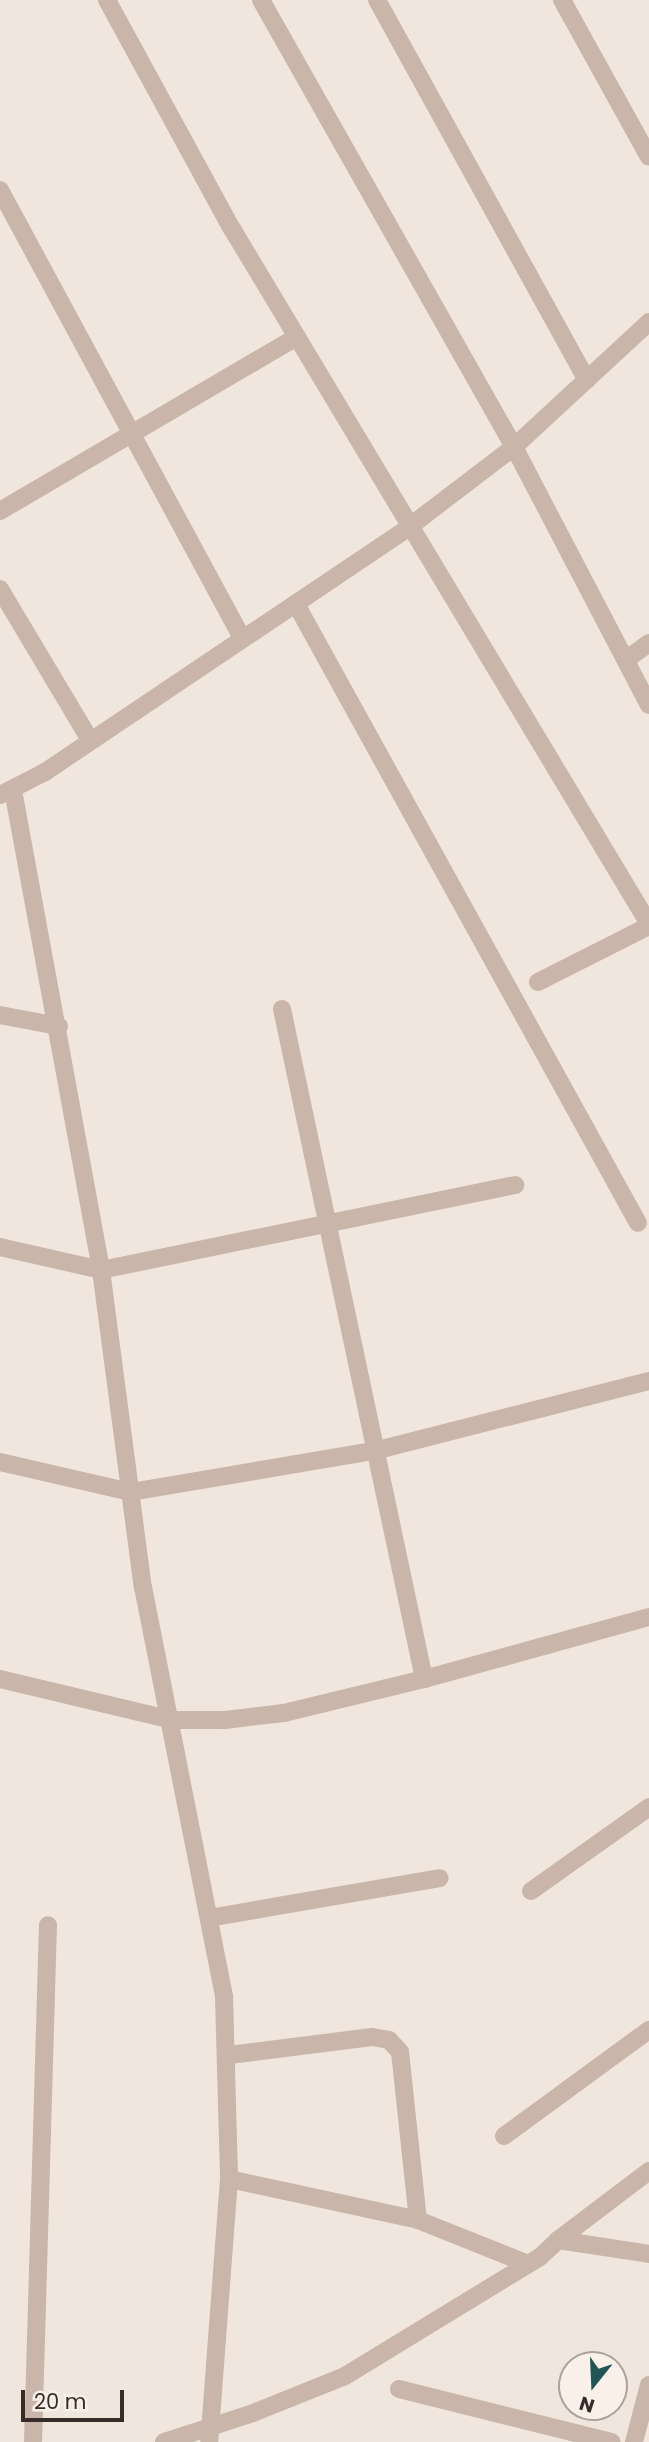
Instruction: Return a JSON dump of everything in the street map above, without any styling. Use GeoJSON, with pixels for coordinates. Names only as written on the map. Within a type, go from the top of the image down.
{"type":"FeatureCollection","features":[{"type":"Feature","properties":{"kind":"street"},"geometry":{"type":"LineString","coordinates":[[107,0],[297,337],[649,925],[538,982]]}},
{"type":"Feature","properties":{"kind":"street"},"geometry":{"type":"LineString","coordinates":[[261,0],[514,447],[649,705]]}},
{"type":"Feature","properties":{"kind":"street"},"geometry":{"type":"LineString","coordinates":[[377,0],[587,380]]}},
{"type":"Feature","properties":{"kind":"street"},"geometry":{"type":"LineString","coordinates":[[562,0],[649,157]]}},
{"type":"Feature","properties":{"kind":"street"},"geometry":{"type":"LineString","coordinates":[[0,190],[242,638]]}},
{"type":"Feature","properties":{"kind":"street"},"geometry":{"type":"LineString","coordinates":[[209,2434],[229,2179],[229,2055],[224,1997],[172,1720],[143,1587],[101,1270],[59,1027],[7,793],[409,527],[514,447],[649,322]]}},
{"type":"Feature","properties":{"kind":"street"},"geometry":{"type":"LineString","coordinates":[[0,512],[297,337]]}},
{"type":"Feature","properties":{"kind":"street"},"geometry":{"type":"LineString","coordinates":[[0,589],[90,740]]}},
{"type":"Feature","properties":{"kind":"street"},"geometry":{"type":"LineString","coordinates":[[296,604],[638,1223]]}},
{"type":"Feature","properties":{"kind":"street"},"geometry":{"type":"LineString","coordinates":[[627,659],[649,643]]}},
{"type":"Feature","properties":{"kind":"street"},"geometry":{"type":"LineString","coordinates":[[282,1009],[424,1679]]}},
{"type":"Feature","properties":{"kind":"street"},"geometry":{"type":"LineString","coordinates":[[0,1015],[59,1027]]}},
{"type":"Feature","properties":{"kind":"street"},"geometry":{"type":"LineString","coordinates":[[0,1247],[101,1270],[327,1226],[515,1185]]}},
{"type":"Feature","properties":{"kind":"street"},"geometry":{"type":"LineString","coordinates":[[0,1462],[131,1492],[374,1451],[649,1381]]}},
{"type":"Feature","properties":{"kind":"street"},"geometry":{"type":"LineString","coordinates":[[0,1679],[172,1720],[284,1713],[424,1679],[649,1617]]}},
{"type":"Feature","properties":{"kind":"street"},"geometry":{"type":"LineString","coordinates":[[531,1891],[649,1807]]}},
{"type":"Feature","properties":{"kind":"street"},"geometry":{"type":"LineString","coordinates":[[209,1918],[440,1878]]}},
{"type":"Feature","properties":{"kind":"street"},"geometry":{"type":"LineString","coordinates":[[33,2442],[48,1925]]}},
{"type":"Feature","properties":{"kind":"street"},"geometry":{"type":"LineString","coordinates":[[504,2136],[649,2030]]}},
{"type":"Feature","properties":{"kind":"street"},"geometry":{"type":"LineString","coordinates":[[229,2055],[372,2037],[389,2040],[400,2052],[418,2220]]}},
{"type":"Feature","properties":{"kind":"street"},"geometry":{"type":"LineString","coordinates":[[164,2442],[209,2434],[345,2376],[528,2264],[649,2172]]}},
{"type":"Feature","properties":{"kind":"street"},"geometry":{"type":"LineString","coordinates":[[229,2179],[418,2220],[528,2264]]}},
{"type":"Feature","properties":{"kind":"street"},"geometry":{"type":"LineString","coordinates":[[558,2240],[649,2254]]}},
{"type":"Feature","properties":{"kind":"street"},"geometry":{"type":"LineString","coordinates":[[634,2442],[649,2385]]}},
{"type":"Feature","properties":{"kind":"street"},"geometry":{"type":"LineString","coordinates":[[399,2389],[612,2442]]}}]}
